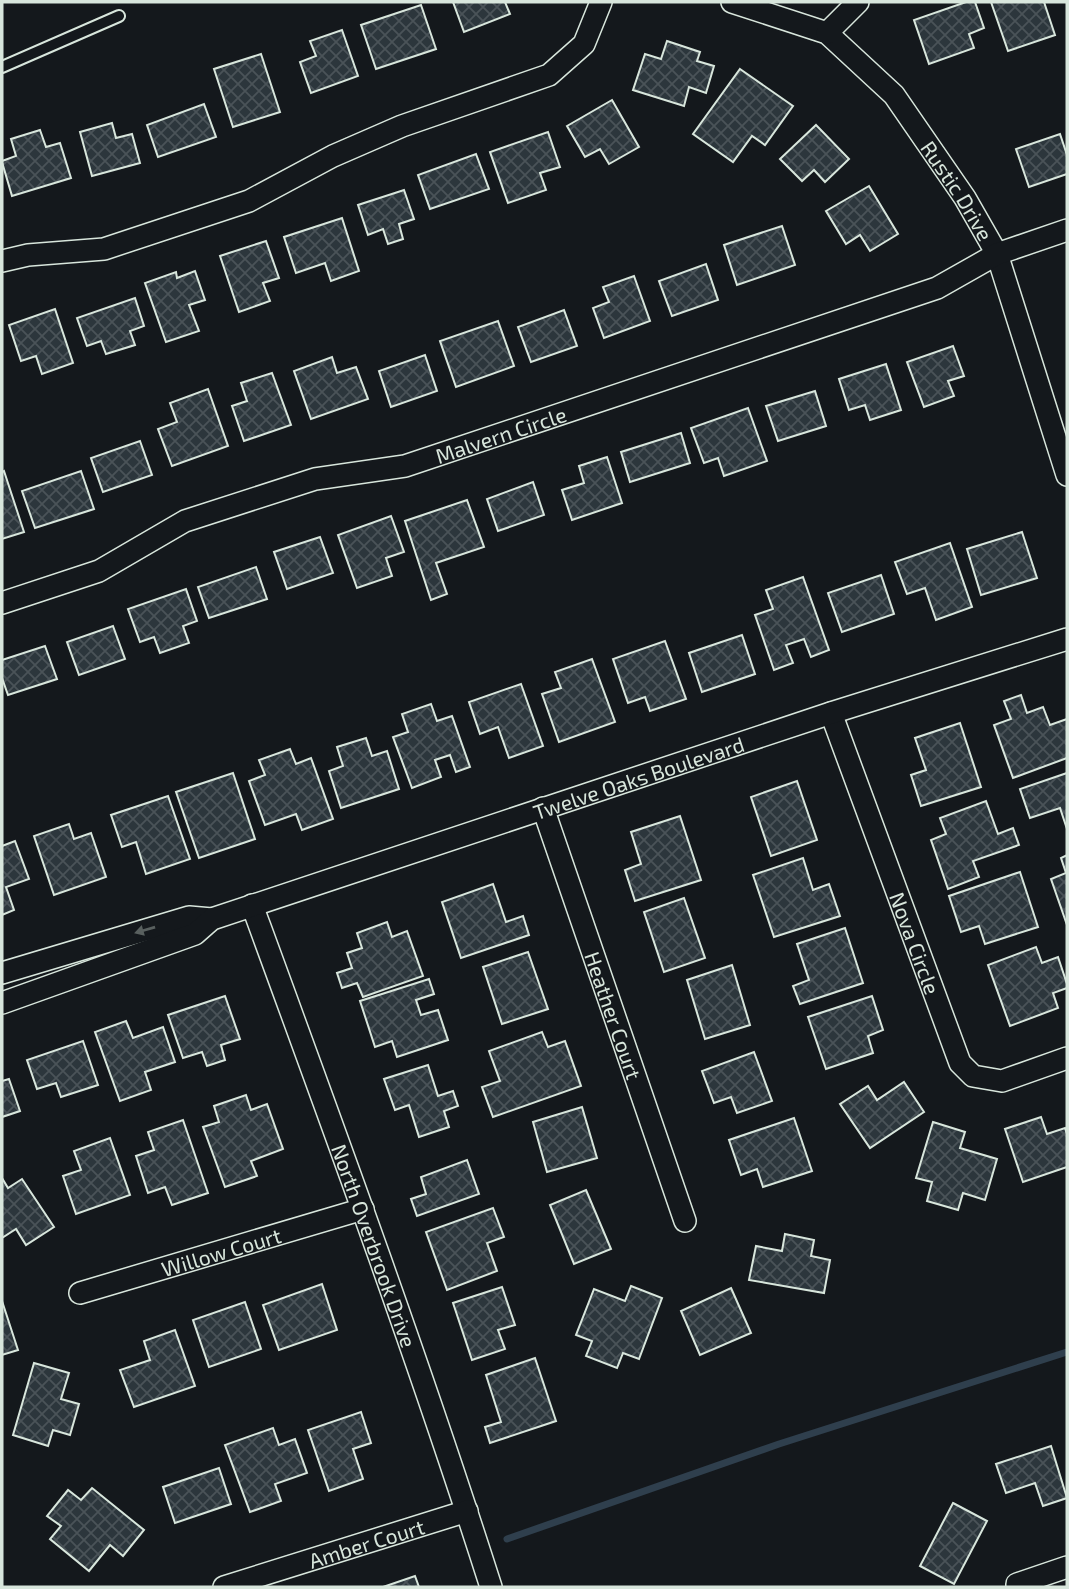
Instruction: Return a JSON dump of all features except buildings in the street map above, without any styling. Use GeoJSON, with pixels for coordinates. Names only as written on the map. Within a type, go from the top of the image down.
{"type":"FeatureCollection","features":[{"type":"Feature","properties":{"kind":"street"},"geometry":{"type":"LineString","coordinates":[[2,261],[28,255],[104,249],[249,201],[333,156],[402,126],[549,75],[584,44],[601,2]]}},
{"type":"Feature","properties":{"kind":"street","name":"Rustic Drive"},"geometry":{"type":"LineString","coordinates":[[732,2],[827,33],[894,95],[965,198],[997,254],[1067,475]]}},
{"type":"Feature","properties":{"kind":"street"},"geometry":{"type":"LineString","coordinates":[[827,33],[858,2]]}},
{"type":"Feature","properties":{"kind":"street","name":"Malvern Circle"},"geometry":{"type":"LineString","coordinates":[[2,603],[99,570],[185,520],[315,479],[405,466],[937,288],[997,254],[1067,230]]}},
{"type":"Feature","properties":{"kind":"street","name":"Twelve Oaks Boulevard"},"geometry":{"type":"LineString","coordinates":[[2,1003],[195,934],[212,919],[252,905],[831,713],[1067,639]]}},
{"type":"Feature","properties":{"kind":"street","name":"Nova Circle"},"geometry":{"type":"LineString","coordinates":[[831,713],[960,1063],[973,1076],[1002,1081],[1067,1058]]}},
{"type":"Feature","properties":{"kind":"street","name":"Heather Court"},"geometry":{"type":"LineString","coordinates":[[543,808],[685,1221]]}},
{"type":"Feature","properties":{"kind":"street","name":"North Overbrook Drive"},"geometry":{"type":"LineString","coordinates":[[252,905],[363,1209],[491,1587]]}},
{"type":"Feature","properties":{"kind":"street","name":"Twelve Oaks Boulevard"},"geometry":{"type":"LineString","coordinates":[[2,972],[189,917],[212,919]]}},
{"type":"Feature","properties":{"kind":"street","name":"Willow Court"},"geometry":{"type":"LineString","coordinates":[[80,1293],[363,1209]]}},
{"type":"Feature","properties":{"kind":"street","name":"Amber Court"},"geometry":{"type":"LineString","coordinates":[[224,1587],[467,1511]]}},
{"type":"Feature","properties":{"kind":"street"},"geometry":{"type":"LineString","coordinates":[[1017,1587],[1017,1584],[1067,1567]]}},
{"type":"Feature","properties":{"kind":"lane"},"geometry":{"type":"LineString","coordinates":[[2,67],[119,16]]}},
{"type":"Feature","properties":{"kind":"waterway"},"geometry":{"type":"LineString","coordinates":[[507,1539],[779,1444],[1067,1352]]}}]}
